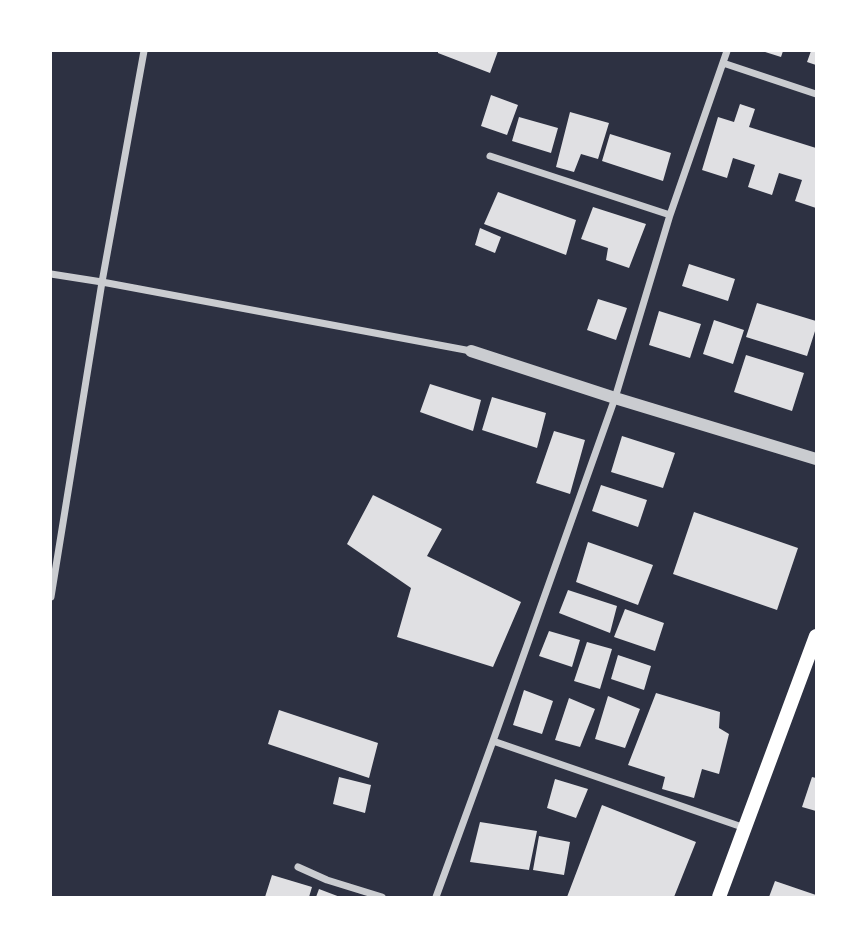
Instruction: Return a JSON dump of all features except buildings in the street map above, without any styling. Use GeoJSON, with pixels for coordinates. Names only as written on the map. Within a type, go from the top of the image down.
{"type":"FeatureCollection","features":[{"type":"Feature","properties":{"kind":"main road"},"geometry":{"type":"LineString","coordinates":[[719,897],[816,636]]}},
{"type":"Feature","properties":{"kind":"street"},"geometry":{"type":"LineString","coordinates":[[51,597],[144,51]]}},
{"type":"Feature","properties":{"kind":"street"},"geometry":{"type":"LineString","coordinates":[[436,897],[615,398],[670,215],[727,51]]}},
{"type":"Feature","properties":{"kind":"street"},"geometry":{"type":"LineString","coordinates":[[723,63],[816,94]]}},
{"type":"Feature","properties":{"kind":"street"},"geometry":{"type":"LineString","coordinates":[[490,156],[670,215]]}},
{"type":"Feature","properties":{"kind":"street"},"geometry":{"type":"LineString","coordinates":[[51,274],[471,351],[816,459]]}},
{"type":"Feature","properties":{"kind":"street"},"geometry":{"type":"LineString","coordinates":[[493,741],[745,828]]}},
{"type":"Feature","properties":{"kind":"street"},"geometry":{"type":"LineString","coordinates":[[298,867],[327,880],[382,897]]}}]}
